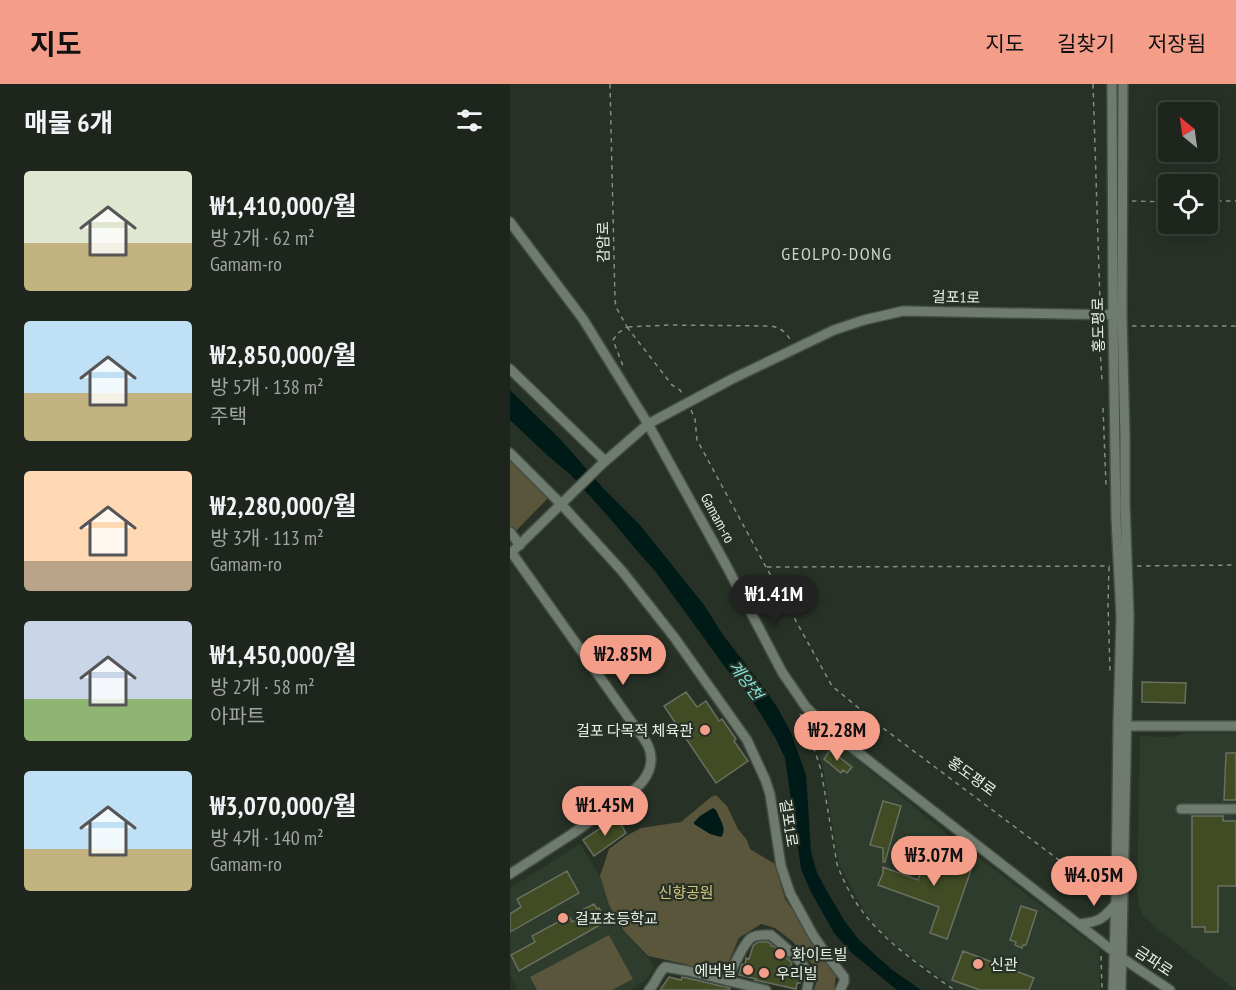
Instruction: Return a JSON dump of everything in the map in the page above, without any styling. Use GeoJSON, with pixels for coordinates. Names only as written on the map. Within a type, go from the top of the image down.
{"type":"FeatureCollection","features":[{"type":"Feature","properties":{"kind":"street","name":"홍도평로"},"geometry":{"type":"LineString","coordinates":[[1112,84],[1117,315],[1116,518],[1121,618],[1122,726],[1118,955],[1113,990]]}},
{"type":"Feature","properties":{"kind":"street","name":"홍도평로"},"geometry":{"type":"LineString","coordinates":[[1121,990],[1116,904],[1122,726],[1129,616],[1122,326],[1117,315],[1122,201],[1123,84]]}},
{"type":"Feature","properties":{"kind":"street","name":"Gamam-ro"},"geometry":{"type":"LineString","coordinates":[[510,222],[583,319],[648,424],[782,672],[806,707],[837,736],[1118,955]]}},
{"type":"Feature","properties":{"kind":"street","name":"걸포1로"},"geometry":{"type":"LineString","coordinates":[[511,554],[604,462],[648,424],[732,379],[834,330],[903,311],[1117,315]]}},
{"type":"Feature","properties":{"kind":"street"},"geometry":{"type":"LineString","coordinates":[[510,369],[604,462]]}},
{"type":"Feature","properties":{"kind":"street"},"geometry":{"type":"LineString","coordinates":[[510,453],[563,502]]}},
{"type":"Feature","properties":{"kind":"street","name":"걸포1로"},"geometry":{"type":"LineString","coordinates":[[563,502],[650,606],[747,740],[770,794],[781,866],[790,893],[813,935],[844,977],[842,986]]}},
{"type":"Feature","properties":{"kind":"street"},"geometry":{"type":"LineString","coordinates":[[510,532],[520,545]]}},
{"type":"Feature","properties":{"kind":"street"},"geometry":{"type":"LineString","coordinates":[[510,874],[636,789],[649,773],[651,761],[650,749],[638,731],[511,554]]}},
{"type":"Feature","properties":{"kind":"street"},"geometry":{"type":"LineString","coordinates":[[1122,726],[1236,726]]}},
{"type":"Feature","properties":{"kind":"street"},"geometry":{"type":"LineString","coordinates":[[1181,808],[1236,809]]}},
{"type":"Feature","properties":{"kind":"street"},"geometry":{"type":"LineString","coordinates":[[1079,924],[1098,921],[1116,904]]}},
{"type":"Feature","properties":{"kind":"street"},"geometry":{"type":"LineString","coordinates":[[727,981],[744,946],[752,938],[771,935],[806,968],[810,975],[807,990]]}},
{"type":"Feature","properties":{"kind":"street","name":"금파로"},"geometry":{"type":"LineString","coordinates":[[1118,955],[1170,990]]}},
{"type":"Feature","properties":{"kind":"street"},"geometry":{"type":"LineString","coordinates":[[649,990],[660,971],[665,967],[766,990]]}},
{"type":"Feature","properties":{"kind":"path","name":"감암로"},"geometry":{"type":"LineString","coordinates":[[610,84],[616,307],[627,327],[688,402]]}},
{"type":"Feature","properties":{"kind":"path"},"geometry":{"type":"LineString","coordinates":[[1093,84],[1100,302]]}},
{"type":"Feature","properties":{"kind":"path"},"geometry":{"type":"LineString","coordinates":[[1122,201],[1158,202]]}},
{"type":"Feature","properties":{"kind":"path"},"geometry":{"type":"LineString","coordinates":[[1218,201],[1236,201]]}},
{"type":"Feature","properties":{"kind":"path"},"geometry":{"type":"LineString","coordinates":[[625,370],[614,340],[618,333],[627,327],[771,326],[780,328],[787,334],[795,348]]}},
{"type":"Feature","properties":{"kind":"path","name":"홍도평로"},"geometry":{"type":"LineString","coordinates":[[1122,326],[1236,326]]}},
{"type":"Feature","properties":{"kind":"path"},"geometry":{"type":"LineString","coordinates":[[1099,330],[1102,381]]}},
{"type":"Feature","properties":{"kind":"path","name":"홍도평로"},"geometry":{"type":"LineString","coordinates":[[688,402],[695,419],[698,440],[832,686],[883,728],[1083,878],[1107,891]]}},
{"type":"Feature","properties":{"kind":"path"},"geometry":{"type":"LineString","coordinates":[[1103,408],[1106,487]]}},
{"type":"Feature","properties":{"kind":"path"},"geometry":{"type":"LineString","coordinates":[[766,567],[1109,566],[1110,674]]}},
{"type":"Feature","properties":{"kind":"path"},"geometry":{"type":"LineString","coordinates":[[1127,566],[1236,566]]}},
{"type":"Feature","properties":{"kind":"path"},"geometry":{"type":"LineString","coordinates":[[799,712],[809,733],[821,770],[837,864],[855,900],[879,933],[955,990]]}},
{"type":"Feature","properties":{"kind":"path"},"geometry":{"type":"LineString","coordinates":[[1107,883],[1107,897]]}},
{"type":"Feature","properties":{"kind":"path"},"geometry":{"type":"LineString","coordinates":[[1101,956],[1102,990]]}},
{"type":"Feature","properties":{"kind":"shaded area"},"geometry":{"type":"Polygon","coordinates":[[[1185,733],[1236,733],[1236,990],[1161,932],[1143,915],[1139,905],[1137,890],[1140,736],[1170,737],[1185,733]]]}},
{"type":"Feature","properties":{"kind":"shaded area"},"geometry":{"type":"Polygon","coordinates":[[[833,743],[844,749],[947,834],[1099,949],[1100,990],[958,990],[901,949],[879,930],[864,911],[839,864],[820,758],[825,749],[833,743]]]}},
{"type":"Feature","properties":{"kind":"shaded area","name":"걸포초등학교"},"geometry":{"type":"Polygon","coordinates":[[[580,844],[600,876],[609,905],[624,931],[652,962],[654,968],[646,980],[631,990],[518,990],[510,974],[510,888],[580,844]]]}},
{"type":"Feature","properties":{"kind":"green space"},"geometry":{"type":"Polygon","coordinates":[[[510,459],[549,497],[516,531],[510,526],[510,459]]]}},
{"type":"Feature","properties":{"kind":"green space","name":"신향공원"},"geometry":{"type":"Polygon","coordinates":[[[716,795],[727,806],[750,849],[775,864],[785,899],[836,976],[834,990],[814,990],[817,980],[813,965],[792,941],[775,928],[761,924],[739,938],[726,968],[713,973],[648,956],[624,931],[609,905],[600,876],[609,849],[641,828],[681,822],[716,795]]]}},
{"type":"Feature","properties":{"kind":"green space"},"geometry":{"type":"Polygon","coordinates":[[[609,935],[633,979],[612,990],[537,990],[530,977],[609,935]]]}},
{"type":"Feature","properties":{"kind":"water","name":"계양천"},"geometry":{"type":"Polygon","coordinates":[[[510,390],[562,441],[603,488],[640,525],[704,605],[723,635],[764,688],[791,733],[806,775],[811,851],[817,873],[844,920],[859,940],[891,969],[921,990],[897,990],[852,953],[834,933],[801,869],[785,758],[776,739],[744,689],[728,671],[656,572],[571,475],[510,420],[510,390]]]}},
{"type":"Feature","properties":{"kind":"water"},"geometry":{"type":"Polygon","coordinates":[[[713,808],[723,827],[721,837],[710,834],[694,824],[700,816],[713,808]]]}},
{"type":"Feature","properties":{"kind":"building"},"geometry":{"type":"Polygon","coordinates":[[[1142,682],[1186,683],[1185,703],[1142,702],[1142,682]]]}},
{"type":"Feature","properties":{"kind":"building","name":"걸포 다목적 체육관"},"geometry":{"type":"Polygon","coordinates":[[[686,692],[697,707],[706,701],[719,721],[722,719],[736,739],[734,741],[748,761],[716,783],[664,706],[686,692]]]}},
{"type":"Feature","properties":{"kind":"building"},"geometry":{"type":"Polygon","coordinates":[[[830,750],[852,767],[847,773],[843,770],[841,773],[824,759],[830,750]]]}},
{"type":"Feature","properties":{"kind":"building"},"geometry":{"type":"Polygon","coordinates":[[[1226,753],[1236,753],[1236,800],[1224,800],[1226,753]]]}},
{"type":"Feature","properties":{"kind":"building"},"geometry":{"type":"Polygon","coordinates":[[[883,801],[901,806],[885,862],[883,862],[883,848],[870,845],[883,801]]]}},
{"type":"Feature","properties":{"kind":"building"},"geometry":{"type":"Polygon","coordinates":[[[1192,816],[1223,816],[1223,821],[1236,821],[1236,886],[1218,886],[1218,932],[1205,932],[1205,927],[1192,927],[1192,816]]]}},
{"type":"Feature","properties":{"kind":"building"},"geometry":{"type":"Polygon","coordinates":[[[617,817],[626,833],[594,856],[583,840],[617,817]]]}},
{"type":"Feature","properties":{"kind":"building"},"geometry":{"type":"Polygon","coordinates":[[[929,849],[955,858],[971,870],[947,939],[930,933],[939,907],[878,885],[883,867],[918,880],[929,849]]]}},
{"type":"Feature","properties":{"kind":"building"},"geometry":{"type":"Polygon","coordinates":[[[567,871],[579,893],[510,932],[510,914],[521,907],[517,899],[567,871]]]}},
{"type":"Feature","properties":{"kind":"building"},"geometry":{"type":"Polygon","coordinates":[[[594,904],[607,921],[519,971],[511,955],[535,942],[532,936],[569,916],[572,922],[586,914],[584,909],[594,904]]]}},
{"type":"Feature","properties":{"kind":"building"},"geometry":{"type":"Polygon","coordinates":[[[1021,906],[1037,911],[1026,945],[1022,948],[1010,940],[1021,906]]]}},
{"type":"Feature","properties":{"kind":"building"},"geometry":{"type":"Polygon","coordinates":[[[758,942],[768,942],[774,946],[792,963],[790,968],[798,970],[797,974],[802,975],[796,989],[739,975],[742,964],[745,965],[746,958],[749,959],[753,946],[758,942]]]}},
{"type":"Feature","properties":{"kind":"building","name":"신관"},"geometry":{"type":"Polygon","coordinates":[[[963,951],[1034,978],[1029,990],[980,990],[952,980],[963,951]]]}},
{"type":"Feature","properties":{"kind":"building"},"geometry":{"type":"Polygon","coordinates":[[[669,977],[681,980],[682,977],[687,978],[730,988],[730,990],[660,990],[669,977]]]}},
{"type":"Feature","properties":{"kind":"place","name":"걸포 다목적 체육관"},"geometry":{"type":"Point","coordinates":[705,730]}},
{"type":"Feature","properties":{"kind":"place","name":"걸포초등학교"},"geometry":{"type":"Point","coordinates":[563,918]}},
{"type":"Feature","properties":{"kind":"place","name":"화이트빌"},"geometry":{"type":"Point","coordinates":[780,954]}},
{"type":"Feature","properties":{"kind":"place","name":"신관"},"geometry":{"type":"Point","coordinates":[978,964]}},
{"type":"Feature","properties":{"kind":"place","name":"에버빌"},"geometry":{"type":"Point","coordinates":[748,970]}},
{"type":"Feature","properties":{"kind":"place","name":"우리빌"},"geometry":{"type":"Point","coordinates":[764,973]}},
{"type":"Feature","properties":{"kind":"district","name":"GEOLPO-DONG"},"geometry":{"type":"Point","coordinates":[837,253]}}]}
